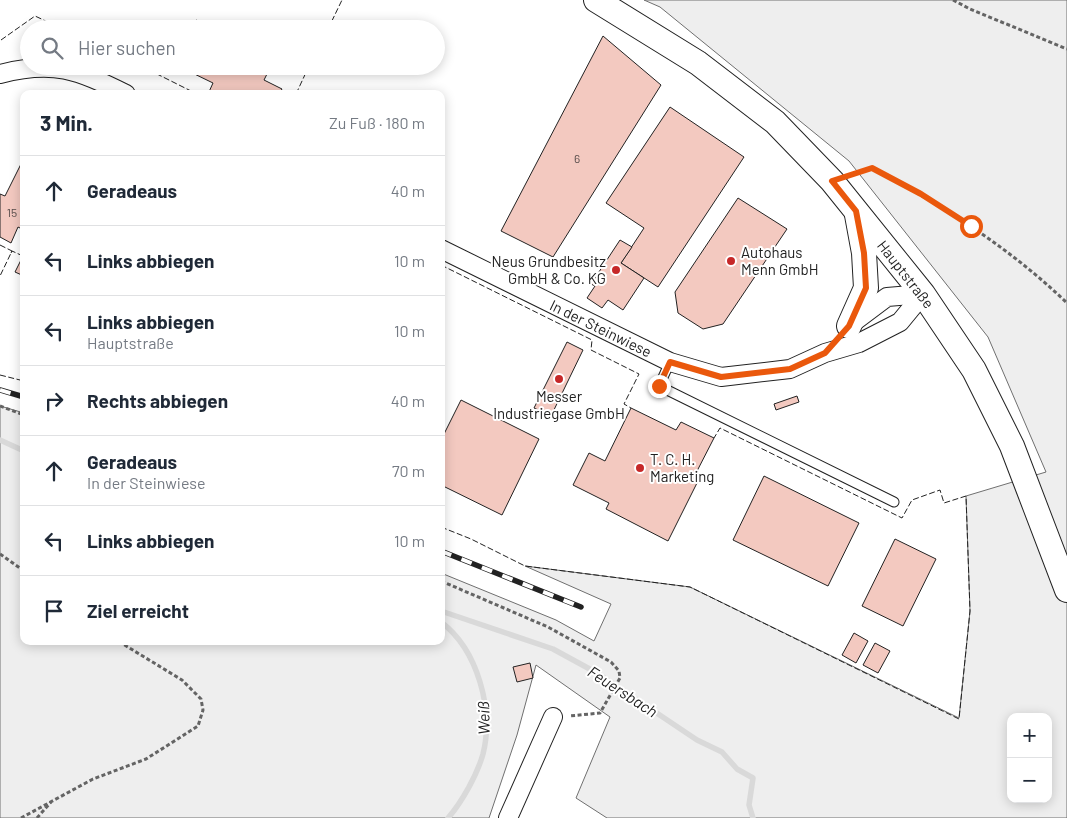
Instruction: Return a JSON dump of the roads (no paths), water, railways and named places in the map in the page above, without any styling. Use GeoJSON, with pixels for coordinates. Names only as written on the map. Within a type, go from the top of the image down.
{"type":"FeatureCollection","features":[{"type":"Feature","properties":{"kind":"main road","name":"Hauptstraße"},"geometry":{"type":"LineString","coordinates":[[596,0],[698,64],[767,116],[832,181],[924,294],[974,370],[1012,446],[1067,590]]}},
{"type":"Feature","properties":{"kind":"main road"},"geometry":{"type":"LineString","coordinates":[[849,326],[866,288],[864,253],[856,211]]}},
{"type":"Feature","properties":{"kind":"street"},"geometry":{"type":"LineString","coordinates":[[0,74],[20,68]]}},
{"type":"Feature","properties":{"kind":"street"},"geometry":{"type":"LineString","coordinates":[[84,75],[118,90]]}},
{"type":"Feature","properties":{"kind":"street","name":"In der Steinwiese"},"geometry":{"type":"LineString","coordinates":[[445,251],[670,362],[721,377],[790,369],[825,353],[858,342],[900,322],[924,294]]}},
{"type":"Feature","properties":{"kind":"street","name":"In der Steinwiese"},"geometry":{"type":"LineString","coordinates":[[825,353],[849,326],[886,296],[924,294]]}},
{"type":"Feature","properties":{"kind":"street"},"geometry":{"type":"LineString","coordinates":[[508,818],[553,718]]}},
{"type":"Feature","properties":{"kind":"lane"},"geometry":{"type":"LineString","coordinates":[[670,362],[659,386],[894,502]]}},
{"type":"Feature","properties":{"kind":"waterway","name":"Weiß"},"geometry":{"type":"LineString","coordinates":[[0,440],[20,449]]}},
{"type":"Feature","properties":{"kind":"waterway","name":"Feuersbach"},"geometry":{"type":"LineString","coordinates":[[445,612],[553,649],[597,673],[697,740],[722,752],[737,769],[753,778],[749,805],[753,818]]}},
{"type":"Feature","properties":{"kind":"waterway","name":"Weiß"},"geometry":{"type":"LineString","coordinates":[[445,626],[465,648],[473,664],[480,682],[486,719],[486,737],[477,771],[469,788],[448,818]]}},
{"type":"Feature","properties":{"kind":"railway"},"geometry":{"type":"LineString","coordinates":[[0,390],[20,396]]}},
{"type":"Feature","properties":{"kind":"railway"},"geometry":{"type":"LineString","coordinates":[[445,553],[581,607]]}},
{"type":"Feature","properties":{"kind":"place","name":"Autohaus Menn GmbH"},"geometry":{"type":"Point","coordinates":[731,261]}},
{"type":"Feature","properties":{"kind":"place","name":"Neus Grundbesitz GmbH & Co. KG"},"geometry":{"type":"Point","coordinates":[616,270]}},
{"type":"Feature","properties":{"kind":"place","name":"Messer Industriegase GmbH"},"geometry":{"type":"Point","coordinates":[559,379]}},
{"type":"Feature","properties":{"kind":"place","name":"T. C. H. Marketing"},"geometry":{"type":"Point","coordinates":[640,468]}}]}
